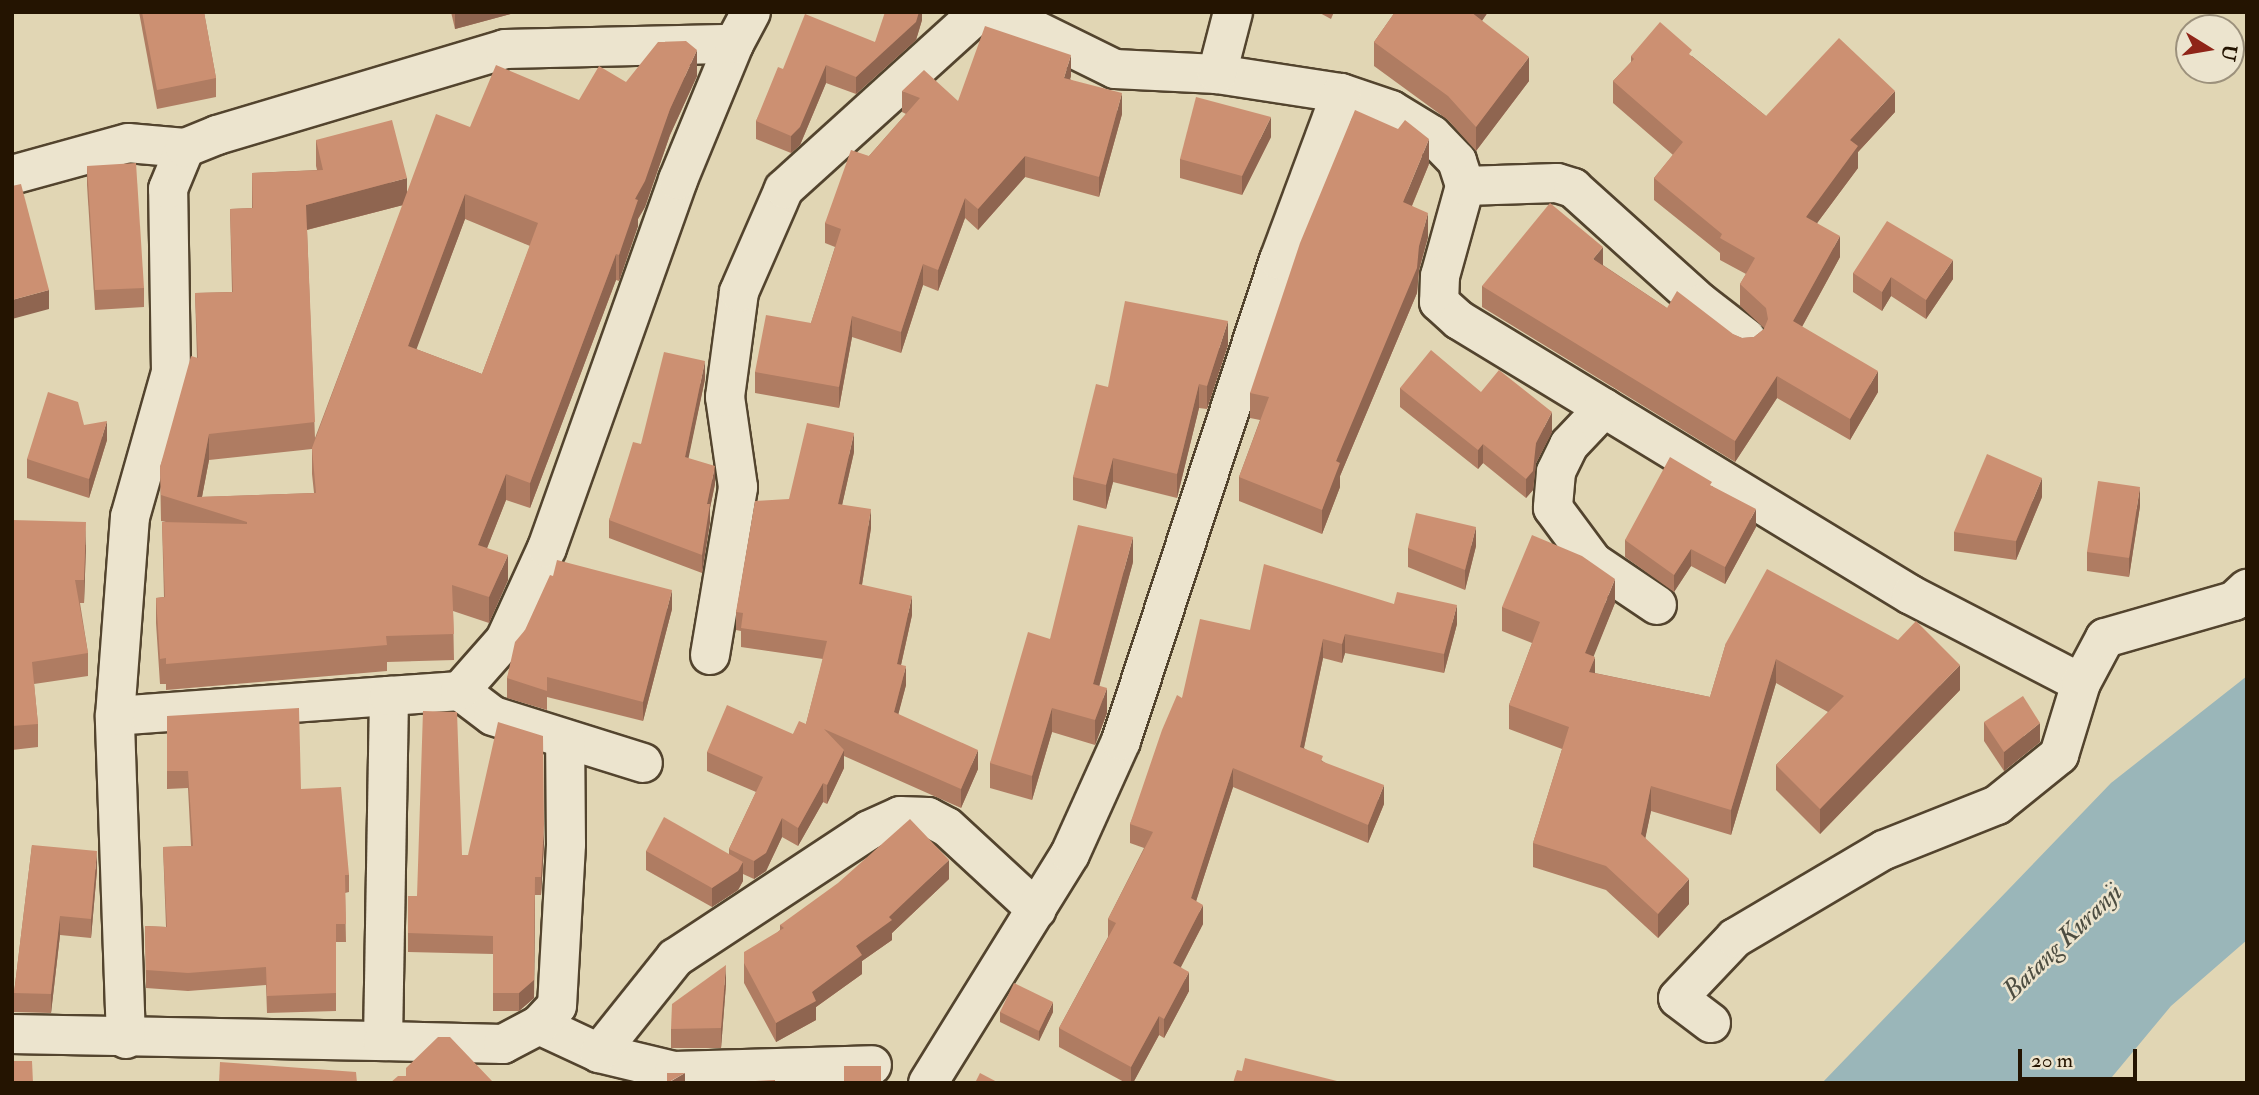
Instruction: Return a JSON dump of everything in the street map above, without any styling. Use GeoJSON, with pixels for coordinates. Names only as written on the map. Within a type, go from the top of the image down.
{"type":"FeatureCollection","features":[{"type":"Feature","properties":{"kind":"street"},"geometry":{"type":"LineString","coordinates":[[710,655],[738,487],[725,397],[739,292],[784,189],[979,12]]}},
{"type":"Feature","properties":{"kind":"street"},"geometry":{"type":"LineString","coordinates":[[999,12],[1115,69],[1217,74],[1341,93],[1391,110],[1432,135],[1457,161],[1465,186],[1440,276],[1439,302],[1459,320],[1911,596],[2081,683]]}},
{"type":"Feature","properties":{"kind":"street"},"geometry":{"type":"LineString","coordinates":[[1217,74],[1233,12]]}},
{"type":"Feature","properties":{"kind":"street"},"geometry":{"type":"LineString","coordinates":[[12,175],[128,143],[185,148],[217,135],[505,49],[743,28],[678,180],[547,548],[505,640],[460,691]]}},
{"type":"Feature","properties":{"kind":"street"},"geometry":{"type":"LineString","coordinates":[[928,1083],[1070,854],[1121,741],[1279,260],[1341,93]]}},
{"type":"Feature","properties":{"kind":"street"},"geometry":{"type":"LineString","coordinates":[[126,1039],[114,716],[130,517],[171,372],[168,189],[185,148]]}},
{"type":"Feature","properties":{"kind":"street"},"geometry":{"type":"LineString","coordinates":[[1465,186],[1557,183],[1573,188],[1702,304],[1746,338]]}},
{"type":"Feature","properties":{"kind":"street"},"geometry":{"type":"LineString","coordinates":[[1604,408],[1569,445],[1556,472],[1553,508],[1593,562],[1657,605]]}},
{"type":"Feature","properties":{"kind":"street"},"geometry":{"type":"LineString","coordinates":[[1711,1023],[1678,998],[1735,938],[1884,850],[1997,805],[2059,755],[2081,683],[2105,638],[2234,601],[2247,589]]}},
{"type":"Feature","properties":{"kind":"street"},"geometry":{"type":"LineString","coordinates":[[114,716],[460,691],[493,716],[643,764]]}},
{"type":"Feature","properties":{"kind":"street"},"geometry":{"type":"LineString","coordinates":[[383,1041],[389,696]]}},
{"type":"Feature","properties":{"kind":"street"},"geometry":{"type":"LineString","coordinates":[[12,1034],[126,1039],[503,1044],[539,1026],[557,1006],[566,844],[565,739]]}},
{"type":"Feature","properties":{"kind":"street"},"geometry":{"type":"LineString","coordinates":[[599,1053],[675,958],[869,830],[900,816],[928,817],[947,827],[1037,910]]}},
{"type":"Feature","properties":{"kind":"street"},"geometry":{"type":"LineString","coordinates":[[539,1026],[599,1053],[674,1071],[872,1065]]}},
{"type":"Feature","properties":{"kind":"water","name":"Batang Kuranji"},"geometry":{"type":"Polygon","coordinates":[[[2247,676],[2247,940],[2171,1006],[2107,1083],[1822,1083],[2111,783],[2247,676]]]}},
{"type":"Feature","properties":{"kind":"building"},"geometry":{"type":"Polygon","coordinates":[[[142,12],[204,12],[216,78],[157,90],[142,12]]]}},
{"type":"Feature","properties":{"kind":"building"},"geometry":{"type":"Polygon","coordinates":[[[885,12],[919,12],[916,22],[856,77],[826,65],[800,127],[791,136],[756,121],[778,67],[783,69],[805,14],[875,42],[885,12]]]}},
{"type":"Feature","properties":{"kind":"building"},"geometry":{"type":"Polygon","coordinates":[[[1395,12],[1471,12],[1529,57],[1476,127],[1448,96],[1374,42],[1395,12]]]}},
{"type":"Feature","properties":{"kind":"building"},"geometry":{"type":"Polygon","coordinates":[[[1660,22],[1692,50],[1689,54],[1766,116],[1839,38],[1895,91],[1850,140],[1858,146],[1806,217],[1840,236],[1793,321],[1878,371],[1850,419],[1777,376],[1735,441],[1482,286],[1550,203],[1603,247],[1593,259],[1667,308],[1677,291],[1742,338],[1754,337],[1764,329],[1768,319],[1766,308],[1740,284],[1755,258],[1720,238],[1722,234],[1654,178],[1683,142],[1613,81],[1634,59],[1631,56],[1660,22]]]}},
{"type":"Feature","properties":{"kind":"building"},"geometry":{"type":"Polygon","coordinates":[[[985,26],[1071,55],[1064,78],[1122,93],[1099,177],[1025,156],[978,209],[965,198],[938,270],[923,264],[901,332],[852,316],[839,387],[755,372],[766,315],[811,323],[841,229],[825,223],[851,150],[869,156],[920,98],[902,91],[924,70],[958,101],[985,26]]]}},
{"type":"Feature","properties":{"kind":"building"},"geometry":{"type":"Polygon","coordinates":[[[686,41],[697,50],[670,109],[645,181],[635,199],[638,200],[619,255],[616,254],[530,483],[506,474],[478,545],[508,555],[489,597],[452,585],[454,634],[386,636],[387,645],[166,664],[166,658],[160,659],[156,598],[165,597],[162,522],[247,524],[161,495],[160,467],[191,356],[198,358],[195,293],[233,292],[230,209],[253,208],[252,173],[323,170],[316,140],[392,120],[407,178],[306,205],[315,422],[209,434],[197,497],[316,493],[312,448],[436,114],[470,127],[496,65],[579,100],[599,66],[626,82],[658,42],[686,41]],[[465,194],[408,346],[482,374],[538,223],[465,194]]]}},
{"type":"Feature","properties":{"kind":"building"},"geometry":{"type":"Polygon","coordinates":[[[1196,97],[1271,117],[1242,176],[1180,159],[1196,97]]]}},
{"type":"Feature","properties":{"kind":"building"},"geometry":{"type":"Polygon","coordinates":[[[1355,110],[1398,129],[1405,120],[1429,139],[1403,202],[1428,213],[1419,246],[1417,268],[1336,461],[1340,463],[1322,510],[1239,477],[1269,397],[1250,393],[1300,243],[1355,110]]]}},
{"type":"Feature","properties":{"kind":"building"},"geometry":{"type":"Polygon","coordinates":[[[136,163],[144,288],[95,290],[87,166],[136,163]]]}},
{"type":"Feature","properties":{"kind":"building"},"geometry":{"type":"Polygon","coordinates":[[[21,184],[49,290],[12,300],[12,186],[21,184]]]}},
{"type":"Feature","properties":{"kind":"building"},"geometry":{"type":"Polygon","coordinates":[[[1887,221],[1953,260],[1926,300],[1891,277],[1882,292],[1853,273],[1887,221]]]}},
{"type":"Feature","properties":{"kind":"building"},"geometry":{"type":"Polygon","coordinates":[[[1125,301],[1228,321],[1207,386],[1199,384],[1177,474],[1113,458],[1106,485],[1073,477],[1096,384],[1108,387],[1125,301]]]}},
{"type":"Feature","properties":{"kind":"building"},"geometry":{"type":"Polygon","coordinates":[[[1431,350],[1481,392],[1499,370],[1552,412],[1536,443],[1533,471],[1526,479],[1483,444],[1478,450],[1400,388],[1431,350]]]}},
{"type":"Feature","properties":{"kind":"building"},"geometry":{"type":"Polygon","coordinates":[[[664,352],[705,361],[685,457],[715,466],[707,504],[710,504],[702,555],[609,520],[633,442],[641,444],[664,352]]]}},
{"type":"Feature","properties":{"kind":"building"},"geometry":{"type":"Polygon","coordinates":[[[48,392],[78,402],[84,425],[107,421],[89,479],[27,459],[48,392]]]}},
{"type":"Feature","properties":{"kind":"building"},"geometry":{"type":"Polygon","coordinates":[[[807,423],[854,433],[838,504],[871,509],[859,584],[912,596],[897,664],[906,666],[894,712],[978,750],[961,789],[824,729],[844,750],[827,785],[823,783],[798,828],[782,818],[766,853],[754,861],[729,849],[763,777],[707,752],[727,705],[793,734],[799,721],[806,724],[827,641],[741,628],[743,613],[736,612],[755,501],[789,499],[807,423]]]}},
{"type":"Feature","properties":{"kind":"building"},"geometry":{"type":"Polygon","coordinates":[[[1987,454],[2042,478],[2016,541],[1954,532],[1987,454]]]}},
{"type":"Feature","properties":{"kind":"building"},"geometry":{"type":"Polygon","coordinates":[[[1670,457],[1712,482],[1710,485],[1756,509],[1725,567],[1691,549],[1674,575],[1625,540],[1670,457]]]}},
{"type":"Feature","properties":{"kind":"building"},"geometry":{"type":"Polygon","coordinates":[[[2098,481],[2140,487],[2129,558],[2087,552],[2098,481]]]}},
{"type":"Feature","properties":{"kind":"building"},"geometry":{"type":"Polygon","coordinates":[[[1416,513],[1476,527],[1465,570],[1408,548],[1416,513]]]}},
{"type":"Feature","properties":{"kind":"building"},"geometry":{"type":"Polygon","coordinates":[[[12,520],[86,522],[84,580],[75,580],[88,653],[32,662],[38,724],[12,726],[12,520]]]}},
{"type":"Feature","properties":{"kind":"building"},"geometry":{"type":"Polygon","coordinates":[[[1078,525],[1133,537],[1093,684],[1107,688],[1095,720],[1052,708],[1032,776],[990,763],[1028,632],[1050,639],[1078,525]]]}},
{"type":"Feature","properties":{"kind":"building"},"geometry":{"type":"Polygon","coordinates":[[[1532,535],[1582,556],[1615,579],[1585,653],[1595,657],[1589,672],[1710,697],[1726,643],[1767,569],[1898,640],[1916,621],[1960,665],[1820,809],[1776,765],[1844,696],[1776,659],[1731,810],[1651,786],[1641,834],[1689,879],[1658,914],[1606,866],[1533,843],[1569,727],[1509,705],[1540,622],[1502,607],[1532,535]]]}},
{"type":"Feature","properties":{"kind":"building"},"geometry":{"type":"Polygon","coordinates":[[[557,560],[672,590],[643,702],[547,677],[547,691],[507,678],[515,642],[525,630],[550,575],[553,576],[557,560]]]}},
{"type":"Feature","properties":{"kind":"building"},"geometry":{"type":"Polygon","coordinates":[[[1264,564],[1394,604],[1397,592],[1457,605],[1444,654],[1345,634],[1342,644],[1323,639],[1300,747],[1323,756],[1321,761],[1384,785],[1368,825],[1233,768],[1191,898],[1203,905],[1173,963],[1189,972],[1164,1019],[1159,1016],[1131,1067],[1059,1028],[1116,923],[1108,919],[1153,832],[1130,824],[1162,730],[1177,695],[1182,698],[1200,619],[1250,630],[1264,564]]]}},
{"type":"Feature","properties":{"kind":"building"},"geometry":{"type":"Polygon","coordinates":[[[2023,696],[2040,723],[2004,752],[1984,722],[2023,696]]]}},
{"type":"Feature","properties":{"kind":"building"},"geometry":{"type":"Polygon","coordinates":[[[299,708],[301,789],[341,787],[349,875],[345,875],[346,924],[336,924],[336,993],[267,996],[266,967],[188,973],[146,970],[145,926],[167,927],[163,847],[193,846],[188,771],[167,771],[167,716],[299,708]]]}},
{"type":"Feature","properties":{"kind":"building"},"geometry":{"type":"Polygon","coordinates":[[[423,711],[457,712],[462,855],[468,855],[498,722],[543,736],[544,825],[541,877],[535,877],[534,980],[519,993],[493,993],[493,936],[408,933],[408,896],[417,896],[423,711]]]}},
{"type":"Feature","properties":{"kind":"building"},"geometry":{"type":"Polygon","coordinates":[[[664,817],[743,862],[738,871],[712,888],[646,851],[664,817]]]}},
{"type":"Feature","properties":{"kind":"building"},"geometry":{"type":"Polygon","coordinates":[[[910,819],[949,860],[889,917],[892,920],[856,946],[862,955],[812,992],[816,1001],[776,1023],[744,963],[744,952],[784,928],[780,925],[838,883],[910,819]]]}},
{"type":"Feature","properties":{"kind":"building"},"geometry":{"type":"Polygon","coordinates":[[[32,845],[97,851],[91,919],[60,916],[51,994],[14,993],[32,845]]]}},
{"type":"Feature","properties":{"kind":"building"},"geometry":{"type":"Polygon","coordinates":[[[726,965],[721,1028],[671,1029],[672,1004],[726,965]]]}},
{"type":"Feature","properties":{"kind":"building"},"geometry":{"type":"Polygon","coordinates":[[[1014,983],[1053,1002],[1039,1031],[1000,1012],[1014,983]]]}},
{"type":"Feature","properties":{"kind":"building"},"geometry":{"type":"Polygon","coordinates":[[[438,1037],[450,1037],[492,1081],[390,1083],[398,1076],[406,1076],[406,1068],[438,1037]]]}},
{"type":"Feature","properties":{"kind":"building"},"geometry":{"type":"Polygon","coordinates":[[[1245,1058],[1345,1083],[1233,1083],[1237,1070],[1242,1071],[1245,1058]]]}},
{"type":"Feature","properties":{"kind":"building"},"geometry":{"type":"Polygon","coordinates":[[[12,1061],[32,1061],[33,1083],[12,1083],[12,1061]]]}},
{"type":"Feature","properties":{"kind":"building"},"geometry":{"type":"Polygon","coordinates":[[[220,1062],[356,1072],[357,1083],[219,1083],[220,1062]]]}},
{"type":"Feature","properties":{"kind":"building"},"geometry":{"type":"Polygon","coordinates":[[[844,1066],[881,1066],[881,1083],[775,1083],[844,1082],[844,1066]]]}},
{"type":"Feature","properties":{"kind":"building"},"geometry":{"type":"Polygon","coordinates":[[[667,1073],[685,1073],[667,1083],[667,1073]]]}},
{"type":"Feature","properties":{"kind":"building"},"geometry":{"type":"Polygon","coordinates":[[[980,1073],[999,1083],[975,1083],[980,1073]]]}},
{"type":"Feature","properties":{"kind":"building"},"geometry":{"type":"Polygon","coordinates":[[[775,1080],[775,1083],[716,1083],[775,1080]]]}}]}
